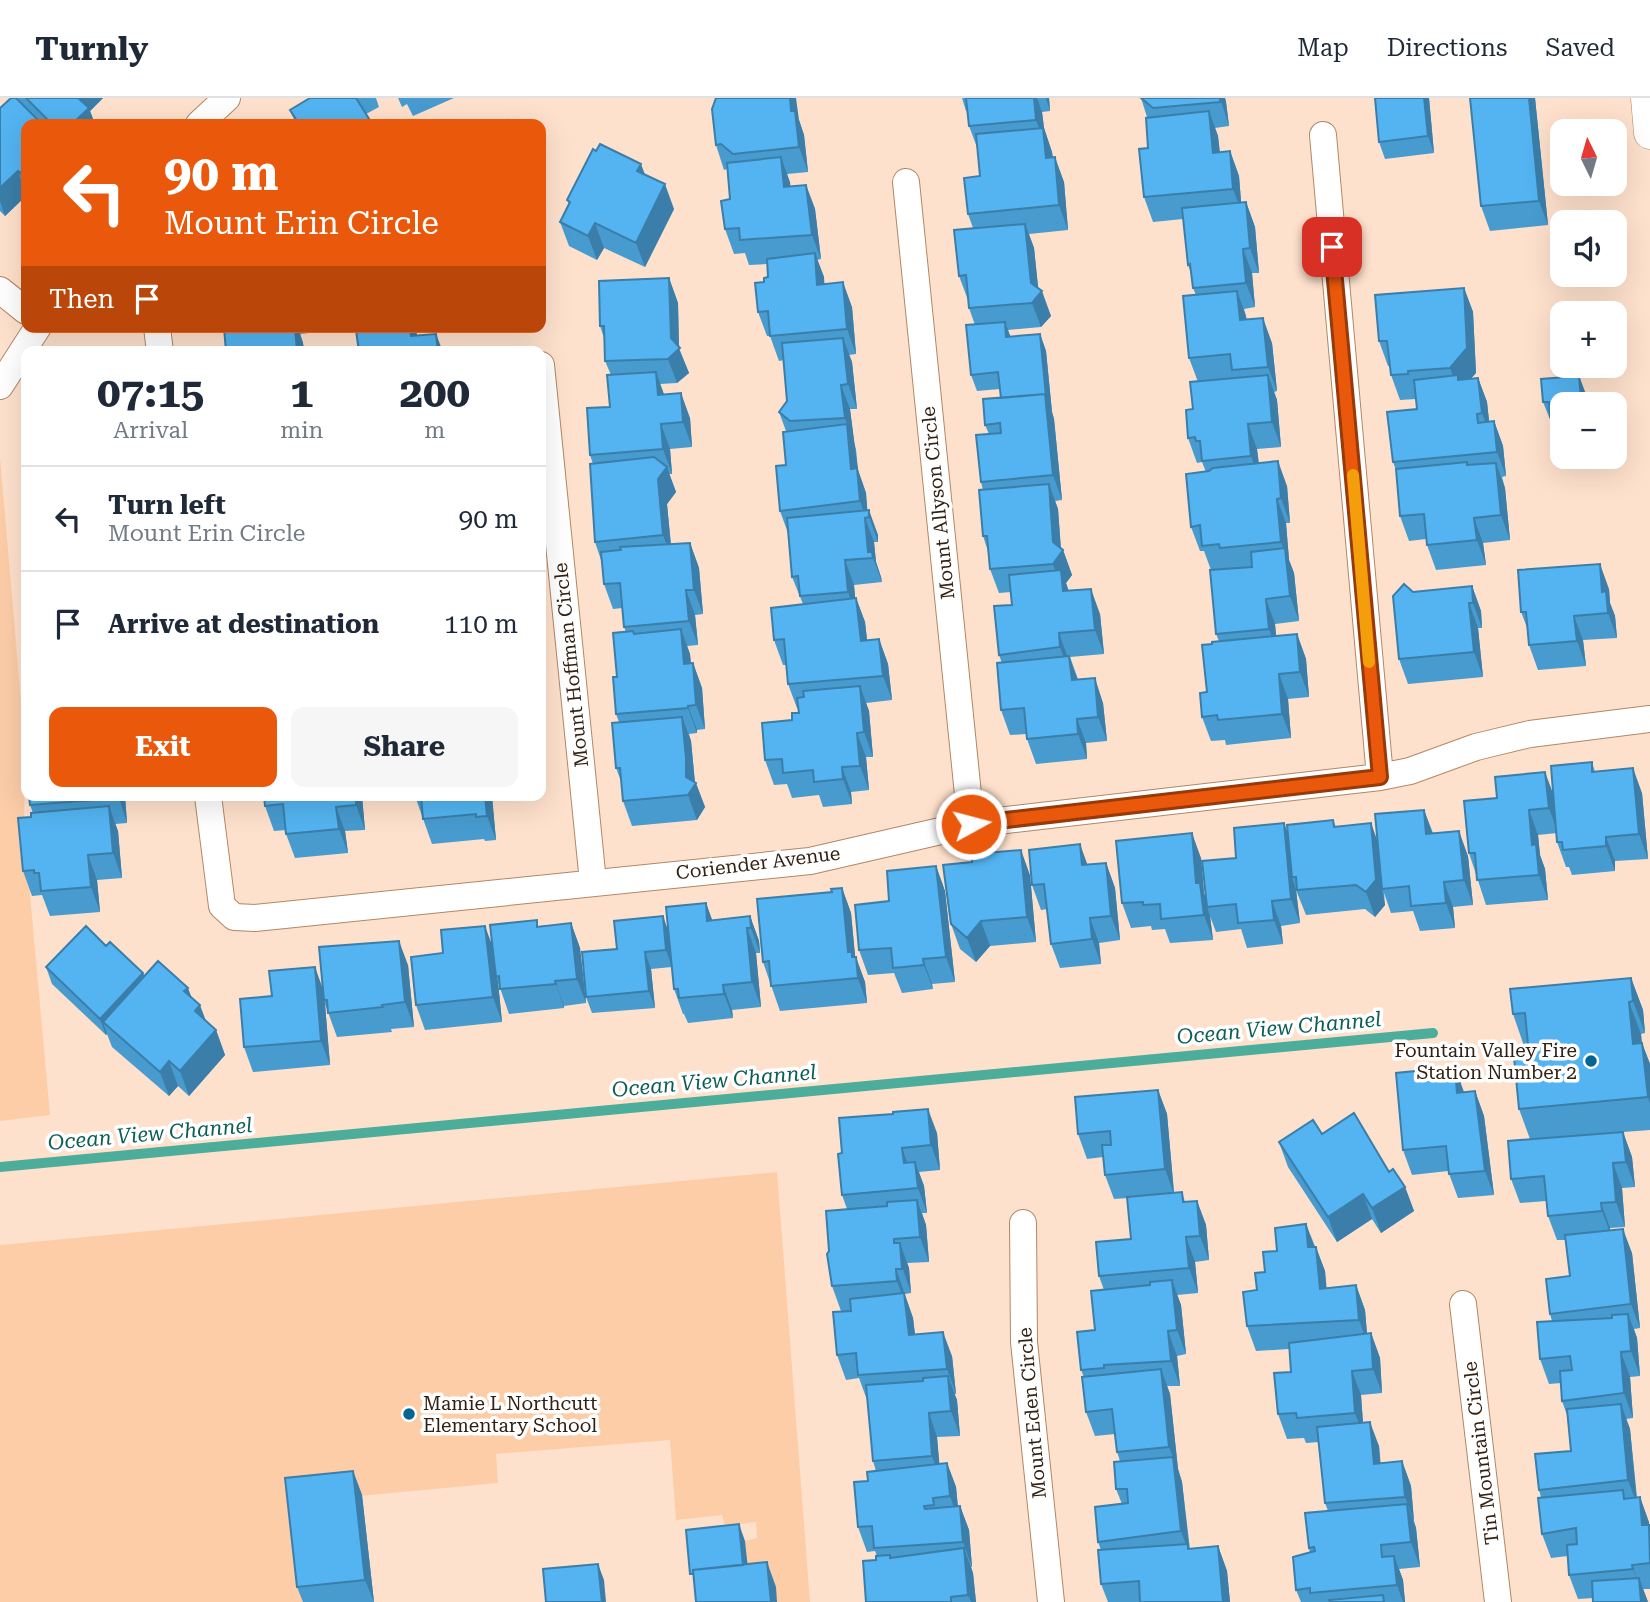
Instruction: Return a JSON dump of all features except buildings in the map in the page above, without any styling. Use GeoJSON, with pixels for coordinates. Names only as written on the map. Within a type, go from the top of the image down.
{"type":"FeatureCollection","features":[{"type":"Feature","properties":{"kind":"street"},"geometry":{"type":"LineString","coordinates":[[204,119],[227,98]]}},
{"type":"Feature","properties":{"kind":"street"},"geometry":{"type":"LineString","coordinates":[[1647,98],[1650,133]]}},
{"type":"Feature","properties":{"kind":"street"},"geometry":{"type":"LineString","coordinates":[[1323,135],[1380,777]]}},
{"type":"Feature","properties":{"kind":"street","name":"Mount Allyson Circle"},"geometry":{"type":"LineString","coordinates":[[906,182],[971,824]]}},
{"type":"Feature","properties":{"kind":"street"},"geometry":{"type":"LineString","coordinates":[[0,290],[21,308]]}},
{"type":"Feature","properties":{"kind":"street"},"geometry":{"type":"LineString","coordinates":[[0,386],[21,353]]}},
{"type":"Feature","properties":{"kind":"street","name":"Mount Hoffman Circle"},"geometry":{"type":"LineString","coordinates":[[546,413],[593,882]]}},
{"type":"Feature","properties":{"kind":"street","name":"Coriender Avenue"},"geometry":{"type":"LineString","coordinates":[[209,801],[222,906],[234,917],[255,918],[810,861],[971,824],[1380,777],[1410,771],[1476,747],[1530,734],[1650,719]]}},
{"type":"Feature","properties":{"kind":"street","name":"Mount Eden Circle"},"geometry":{"type":"LineString","coordinates":[[1023,1223],[1024,1342],[1051,1602]]}},
{"type":"Feature","properties":{"kind":"street","name":"Tin Mountain Circle"},"geometry":{"type":"LineString","coordinates":[[1463,1304],[1498,1602]]}},
{"type":"Feature","properties":{"kind":"shaded area"},"geometry":{"type":"Polygon","coordinates":[[[0,457],[21,701],[21,801],[24,801],[24,828],[50,1115],[0,1121],[0,457]]]}},
{"type":"Feature","properties":{"kind":"shaded area","name":"Mamie L Northcutt Elementary School"},"geometry":{"type":"Polygon","coordinates":[[[777,1172],[810,1602],[753,1602],[745,1541],[757,1538],[756,1522],[725,1526],[722,1515],[676,1520],[670,1440],[496,1454],[498,1483],[295,1502],[305,1602],[0,1602],[0,1245],[777,1172]]]}},
{"type":"Feature","properties":{"kind":"waterway","name":"Ocean View Channel"},"geometry":{"type":"LineString","coordinates":[[0,1167],[1433,1033]]}},
{"type":"Feature","properties":{"kind":"slow traffic"},"geometry":{"type":"LineString","coordinates":[[1353,475],[1369,662]]}},
{"type":"Feature","properties":{"kind":"place","name":"Fountain Valley Fire Station Number 2"},"geometry":{"type":"Point","coordinates":[1591,1061]}},
{"type":"Feature","properties":{"kind":"place","name":"Mamie L Northcutt Elementary School"},"geometry":{"type":"Point","coordinates":[409,1414]}},
{"type":"Feature","properties":{"kind":"route"},"geometry":{"type":"LineString","coordinates":[[971,824],[1380,777],[1332,247]]}}]}
